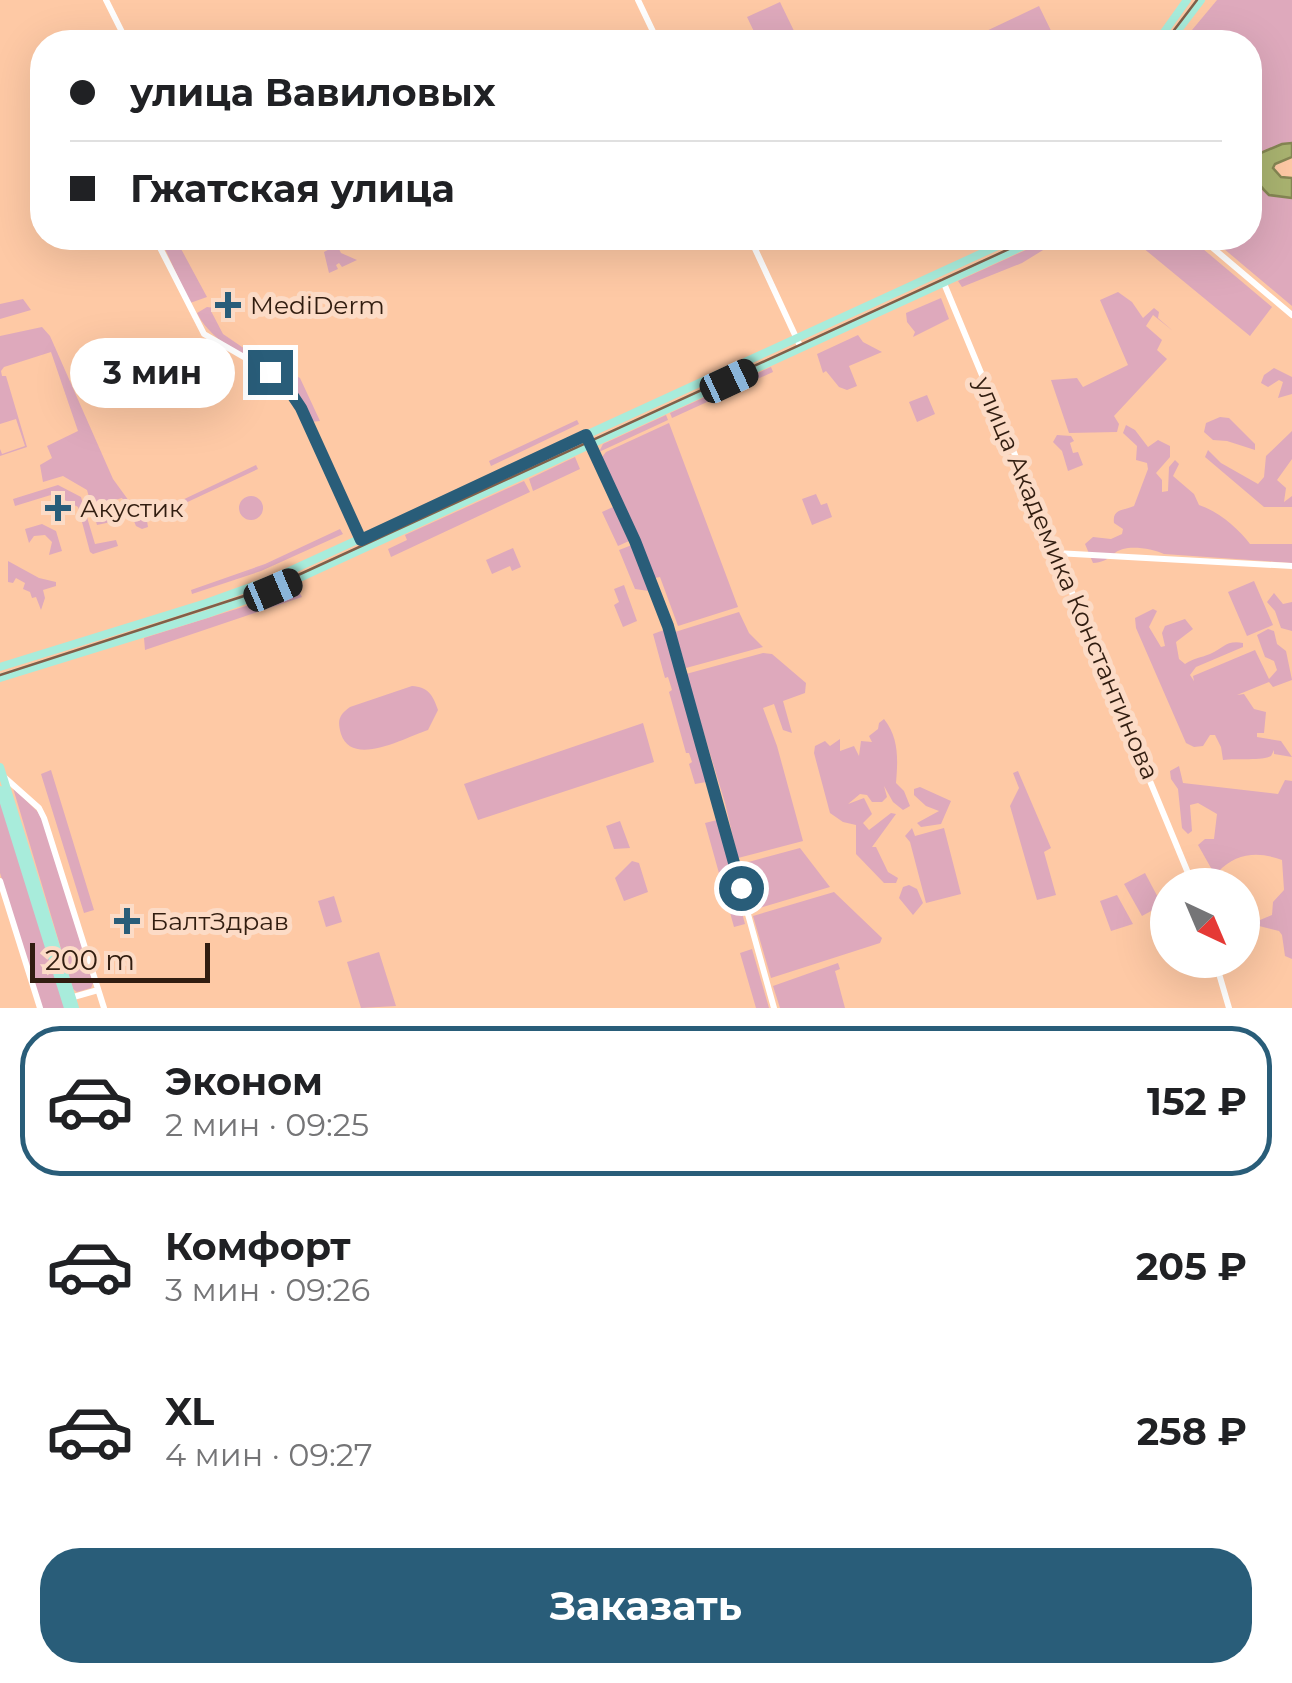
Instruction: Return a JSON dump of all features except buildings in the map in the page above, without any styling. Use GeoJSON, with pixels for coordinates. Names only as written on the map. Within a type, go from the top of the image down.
{"type":"FeatureCollection","features":[{"type":"Feature","properties":{"kind":"main road"},"geometry":{"type":"LineString","coordinates":[[1163,30],[1187,0]]}},
{"type":"Feature","properties":{"kind":"main road"},"geometry":{"type":"LineString","coordinates":[[1177,30],[1201,0]]}},
{"type":"Feature","properties":{"kind":"main road"},"geometry":{"type":"LineString","coordinates":[[0,667],[222,598],[361,540],[988,250]]}},
{"type":"Feature","properties":{"kind":"main road"},"geometry":{"type":"LineString","coordinates":[[0,678],[273,590],[1014,250]]}},
{"type":"Feature","properties":{"kind":"main road"},"geometry":{"type":"LineString","coordinates":[[1,771],[70,1003]]}},
{"type":"Feature","properties":{"kind":"main road"},"geometry":{"type":"LineString","coordinates":[[0,790],[70,1003]]}},
{"type":"Feature","properties":{"kind":"street"},"geometry":{"type":"LineString","coordinates":[[106,0],[121,30]]}},
{"type":"Feature","properties":{"kind":"street"},"geometry":{"type":"LineString","coordinates":[[638,0],[652,30]]}},
{"type":"Feature","properties":{"kind":"street"},"geometry":{"type":"LineString","coordinates":[[161,250],[204,334],[270,372],[292,393],[361,540]]}},
{"type":"Feature","properties":{"kind":"street"},"geometry":{"type":"LineString","coordinates":[[756,250],[801,348]]}},
{"type":"Feature","properties":{"kind":"street"},"geometry":{"type":"LineString","coordinates":[[1215,250],[1292,315]]}},
{"type":"Feature","properties":{"kind":"street","name":"улица Академика Константинова"},"geometry":{"type":"LineString","coordinates":[[939,272],[1186,868]]}},
{"type":"Feature","properties":{"kind":"street"},"geometry":{"type":"LineString","coordinates":[[586,435],[635,541],[668,626],[774,1008]]}},
{"type":"Feature","properties":{"kind":"street"},"geometry":{"type":"LineString","coordinates":[[1056,554],[1292,566]]}},
{"type":"Feature","properties":{"kind":"street"},"geometry":{"type":"LineString","coordinates":[[1,771],[44,818],[104,1008]]}},
{"type":"Feature","properties":{"kind":"street"},"geometry":{"type":"LineString","coordinates":[[0,881],[40,1008]]}},
{"type":"Feature","properties":{"kind":"street"},"geometry":{"type":"LineString","coordinates":[[1220,978],[1229,1008]]}},
{"type":"Feature","properties":{"kind":"street"},"geometry":{"type":"LineString","coordinates":[[70,1003],[98,990]]}},
{"type":"Feature","properties":{"kind":"shaded area"},"geometry":{"type":"Polygon","coordinates":[[[1217,0],[1292,0],[1292,143],[1267,149],[1269,195],[1292,198],[1292,306],[1225,250],[1262,250],[1262,30],[1192,30],[1217,0]]]}},
{"type":"Feature","properties":{"kind":"shaded area"},"geometry":{"type":"Polygon","coordinates":[[[780,2],[794,30],[753,30],[747,17],[780,2]]]}},
{"type":"Feature","properties":{"kind":"shaded area"},"geometry":{"type":"Polygon","coordinates":[[[1039,6],[1051,30],[988,30],[1039,6]]]}},
{"type":"Feature","properties":{"kind":"shaded area"},"geometry":{"type":"Polygon","coordinates":[[[1292,143],[1292,157],[1273,168],[1281,177],[1292,178],[1292,198],[1269,195],[1262,187],[1262,152],[1292,143]]]}},
{"type":"Feature","properties":{"kind":"shaded area"},"geometry":{"type":"Polygon","coordinates":[[[166,250],[182,250],[207,297],[190,303],[166,250]]]}},
{"type":"Feature","properties":{"kind":"shaded area"},"geometry":{"type":"Polygon","coordinates":[[[340,250],[357,260],[342,267],[339,263],[338,269],[329,273],[324,252],[340,250]]]}},
{"type":"Feature","properties":{"kind":"shaded area"},"geometry":{"type":"Polygon","coordinates":[[[1026,250],[1043,250],[1022,263],[962,287],[958,281],[1026,250]]]}},
{"type":"Feature","properties":{"kind":"shaded area"},"geometry":{"type":"Polygon","coordinates":[[[1146,250],[1204,250],[1272,307],[1250,336],[1146,250]]]}},
{"type":"Feature","properties":{"kind":"shaded area"},"geometry":{"type":"Polygon","coordinates":[[[1118,292],[1132,302],[1143,318],[1154,308],[1159,312],[1158,318],[1173,331],[1153,315],[1146,326],[1162,340],[1157,350],[1167,359],[1114,416],[1119,424],[1117,432],[1069,433],[1051,380],[1077,378],[1083,387],[1128,365],[1100,300],[1118,292]]]}},
{"type":"Feature","properties":{"kind":"shaded area"},"geometry":{"type":"Polygon","coordinates":[[[941,298],[949,319],[913,337],[915,332],[906,313],[941,298]]]}},
{"type":"Feature","properties":{"kind":"shaded area"},"geometry":{"type":"Polygon","coordinates":[[[23,299],[31,310],[0,319],[0,304],[23,299]]]}},
{"type":"Feature","properties":{"kind":"shaded area"},"geometry":{"type":"Polygon","coordinates":[[[207,307],[215,308],[211,311],[223,334],[270,366],[238,353],[210,331],[197,313],[207,307]]]}},
{"type":"Feature","properties":{"kind":"shaded area"},"geometry":{"type":"Polygon","coordinates":[[[42,327],[50,336],[113,479],[129,501],[125,503],[122,498],[105,503],[108,515],[116,513],[120,520],[97,525],[87,490],[63,476],[43,482],[40,465],[52,458],[47,446],[78,431],[51,352],[1,371],[6,376],[27,447],[0,456],[0,449],[2,454],[25,446],[16,419],[0,424],[0,336],[42,327]]]}},
{"type":"Feature","properties":{"kind":"shaded area"},"geometry":{"type":"Polygon","coordinates":[[[858,335],[882,352],[849,366],[857,386],[847,390],[839,387],[826,371],[823,373],[817,354],[858,335]]]}},
{"type":"Feature","properties":{"kind":"shaded area"},"geometry":{"type":"Polygon","coordinates":[[[276,366],[300,378],[320,421],[311,422],[293,389],[274,371],[276,366]]]}},
{"type":"Feature","properties":{"kind":"shaded area"},"geometry":{"type":"Polygon","coordinates":[[[771,367],[773,372],[672,418],[670,413],[771,367]]]}},
{"type":"Feature","properties":{"kind":"shaded area"},"geometry":{"type":"Polygon","coordinates":[[[1274,368],[1292,377],[1292,394],[1278,398],[1283,382],[1279,380],[1268,387],[1261,383],[1274,368]]]}},
{"type":"Feature","properties":{"kind":"shaded area"},"geometry":{"type":"Polygon","coordinates":[[[927,395],[935,414],[917,422],[909,402],[927,395]]]}},
{"type":"Feature","properties":{"kind":"shaded area"},"geometry":{"type":"Polygon","coordinates":[[[666,415],[668,420],[599,452],[603,444],[666,415]]]}},
{"type":"Feature","properties":{"kind":"shaded area"},"geometry":{"type":"Polygon","coordinates":[[[1229,418],[1255,444],[1255,450],[1213,440],[1204,432],[1206,423],[1229,418]]]}},
{"type":"Feature","properties":{"kind":"shaded area"},"geometry":{"type":"Polygon","coordinates":[[[577,420],[579,424],[491,466],[489,461],[577,420]]]}},
{"type":"Feature","properties":{"kind":"shaded area"},"geometry":{"type":"Polygon","coordinates":[[[669,423],[738,607],[678,626],[660,577],[655,578],[602,457],[669,423]]]}},
{"type":"Feature","properties":{"kind":"shaded area"},"geometry":{"type":"Polygon","coordinates":[[[1126,425],[1148,447],[1158,440],[1170,446],[1170,457],[1156,473],[1162,480],[1162,492],[1168,491],[1169,467],[1175,460],[1179,464],[1173,476],[1194,494],[1199,505],[1228,521],[1250,544],[1292,544],[1292,563],[1164,554],[1133,548],[1119,550],[1104,561],[1093,563],[1085,544],[1093,537],[1111,539],[1122,534],[1123,529],[1114,523],[1115,515],[1134,506],[1148,469],[1147,463],[1136,460],[1137,446],[1123,433],[1126,425]]]}},
{"type":"Feature","properties":{"kind":"shaded area"},"geometry":{"type":"Polygon","coordinates":[[[1292,431],[1292,459],[1277,480],[1286,488],[1284,502],[1292,496],[1292,507],[1264,507],[1205,457],[1208,450],[1221,463],[1258,484],[1264,477],[1266,456],[1292,431]]]}},
{"type":"Feature","properties":{"kind":"shaded area"},"geometry":{"type":"Polygon","coordinates":[[[1057,435],[1071,436],[1073,453],[1078,452],[1083,465],[1068,471],[1062,451],[1053,442],[1057,435]]]}},
{"type":"Feature","properties":{"kind":"shaded area"},"geometry":{"type":"Polygon","coordinates":[[[575,457],[580,469],[533,491],[529,479],[575,457]]]}},
{"type":"Feature","properties":{"kind":"shaded area"},"geometry":{"type":"Polygon","coordinates":[[[256,465],[258,469],[147,521],[148,527],[136,526],[131,514],[138,521],[256,465]]]}},
{"type":"Feature","properties":{"kind":"shaded area"},"geometry":{"type":"Polygon","coordinates":[[[524,481],[530,492],[391,557],[388,549],[407,540],[405,535],[524,481]]]}},
{"type":"Feature","properties":{"kind":"shaded area"},"geometry":{"type":"Polygon","coordinates":[[[58,485],[81,497],[95,544],[116,540],[118,546],[90,552],[78,507],[54,494],[15,506],[13,499],[58,485]]]}},
{"type":"Feature","properties":{"kind":"shaded area"},"geometry":{"type":"Polygon","coordinates":[[[816,494],[821,505],[827,503],[832,517],[812,525],[802,499],[816,494]]]}},
{"type":"Feature","properties":{"kind":"shaded area"},"geometry":{"type":"Polygon","coordinates":[[[251,496],[260,499],[260,517],[251,520],[242,517],[239,508],[242,499],[251,496]]]}},
{"type":"Feature","properties":{"kind":"shaded area"},"geometry":{"type":"Polygon","coordinates":[[[613,507],[629,541],[618,546],[602,512],[613,507]]]}},
{"type":"Feature","properties":{"kind":"shaded area"},"geometry":{"type":"Polygon","coordinates":[[[42,524],[56,531],[62,551],[49,555],[52,542],[45,535],[34,536],[29,543],[25,529],[42,524]]]}},
{"type":"Feature","properties":{"kind":"shaded area"},"geometry":{"type":"Polygon","coordinates":[[[340,529],[343,534],[261,571],[192,594],[191,590],[265,564],[340,529]]]}},
{"type":"Feature","properties":{"kind":"shaded area"},"geometry":{"type":"Polygon","coordinates":[[[632,545],[649,591],[635,589],[619,550],[632,545]]]}},
{"type":"Feature","properties":{"kind":"shaded area"},"geometry":{"type":"Polygon","coordinates":[[[513,548],[521,567],[512,571],[510,566],[492,574],[486,560],[513,548]]]}},
{"type":"Feature","properties":{"kind":"shaded area"},"geometry":{"type":"Polygon","coordinates":[[[8,561],[39,578],[56,582],[56,586],[43,590],[41,610],[36,597],[23,589],[25,583],[16,578],[13,583],[8,582],[8,561]]]}},
{"type":"Feature","properties":{"kind":"shaded area"},"geometry":{"type":"Polygon","coordinates":[[[1254,581],[1273,625],[1247,636],[1228,592],[1254,581]]]}},
{"type":"Feature","properties":{"kind":"shaded area"},"geometry":{"type":"Polygon","coordinates":[[[624,585],[637,621],[623,627],[614,605],[619,602],[614,589],[624,585]]]}},
{"type":"Feature","properties":{"kind":"shaded area"},"geometry":{"type":"Polygon","coordinates":[[[296,586],[302,597],[145,650],[144,638],[296,586]]]}},
{"type":"Feature","properties":{"kind":"shaded area"},"geometry":{"type":"Polygon","coordinates":[[[1274,593],[1283,604],[1292,602],[1292,631],[1281,628],[1267,602],[1274,593]]]}},
{"type":"Feature","properties":{"kind":"shaded area"},"geometry":{"type":"Polygon","coordinates":[[[1153,609],[1157,611],[1149,627],[1161,647],[1165,646],[1165,626],[1185,619],[1193,629],[1176,642],[1179,659],[1185,664],[1229,644],[1243,643],[1243,647],[1196,667],[1190,675],[1194,681],[1193,676],[1255,650],[1269,679],[1277,670],[1274,661],[1265,657],[1257,635],[1268,629],[1274,631],[1277,644],[1286,651],[1292,680],[1273,687],[1269,682],[1237,695],[1244,694],[1254,709],[1266,712],[1264,733],[1257,733],[1257,737],[1281,741],[1292,757],[1274,754],[1274,750],[1267,758],[1223,760],[1215,735],[1210,735],[1203,746],[1186,743],[1136,628],[1135,618],[1153,609]]]}},
{"type":"Feature","properties":{"kind":"shaded area"},"geometry":{"type":"Polygon","coordinates":[[[739,612],[749,633],[763,647],[686,668],[675,632],[739,612]]]}},
{"type":"Feature","properties":{"kind":"shaded area"},"geometry":{"type":"Polygon","coordinates":[[[664,630],[706,782],[695,784],[689,764],[692,762],[669,692],[672,690],[668,677],[665,678],[653,634],[664,630]]]}},
{"type":"Feature","properties":{"kind":"shaded area"},"geometry":{"type":"Polygon","coordinates":[[[763,653],[772,654],[806,683],[805,693],[783,701],[792,733],[783,730],[774,704],[763,708],[803,841],[738,858],[686,674],[763,653]]]}},
{"type":"Feature","properties":{"kind":"shaded area"},"geometry":{"type":"Polygon","coordinates":[[[412,686],[426,690],[438,710],[428,730],[368,750],[347,744],[339,725],[346,710],[412,686]]]}},
{"type":"Feature","properties":{"kind":"shaded area"},"geometry":{"type":"Polygon","coordinates":[[[884,719],[895,741],[896,783],[910,806],[903,810],[884,786],[887,797],[882,802],[872,802],[867,795],[860,794],[848,804],[864,798],[872,814],[863,823],[869,830],[891,813],[896,814],[872,847],[876,847],[888,872],[898,878],[896,883],[884,883],[856,854],[856,825],[830,813],[814,753],[815,746],[825,741],[830,746],[840,739],[840,751],[854,746],[859,756],[861,741],[872,742],[869,736],[884,719]]]}},
{"type":"Feature","properties":{"kind":"shaded area"},"geometry":{"type":"Polygon","coordinates":[[[643,723],[654,762],[478,820],[464,784],[643,723]]]}},
{"type":"Feature","properties":{"kind":"shaded area"},"geometry":{"type":"Polygon","coordinates":[[[1179,766],[1183,783],[1278,794],[1285,780],[1292,781],[1292,959],[1285,956],[1279,931],[1260,926],[1260,920],[1272,915],[1273,902],[1284,890],[1282,860],[1256,855],[1240,857],[1223,868],[1211,868],[1198,845],[1205,839],[1214,839],[1217,814],[1198,803],[1190,805],[1192,831],[1188,834],[1182,828],[1178,789],[1170,771],[1179,766]]]}},
{"type":"Feature","properties":{"kind":"shaded area"},"geometry":{"type":"Polygon","coordinates":[[[51,770],[94,910],[84,913],[41,774],[51,770]]]}},
{"type":"Feature","properties":{"kind":"shaded area"},"geometry":{"type":"Polygon","coordinates":[[[1018,771],[1051,848],[1044,852],[1056,895],[1037,900],[1010,806],[1019,788],[1013,773],[1018,771]]]}},
{"type":"Feature","properties":{"kind":"shaded area"},"geometry":{"type":"Polygon","coordinates":[[[920,787],[951,801],[941,824],[921,827],[917,823],[939,811],[914,795],[914,789],[920,787]]]}},
{"type":"Feature","properties":{"kind":"shaded area"},"geometry":{"type":"Polygon","coordinates":[[[13,788],[38,812],[44,824],[93,983],[91,988],[77,992],[73,989],[13,788]]]}},
{"type":"Feature","properties":{"kind":"shaded area"},"geometry":{"type":"Polygon","coordinates":[[[0,798],[65,1008],[42,1008],[0,873],[0,798]]]}},
{"type":"Feature","properties":{"kind":"shaded area"},"geometry":{"type":"Polygon","coordinates":[[[717,820],[745,924],[734,927],[705,823],[717,820]]]}},
{"type":"Feature","properties":{"kind":"shaded area"},"geometry":{"type":"Polygon","coordinates":[[[620,821],[630,848],[614,849],[606,826],[620,821]]]}},
{"type":"Feature","properties":{"kind":"shaded area"},"geometry":{"type":"Polygon","coordinates":[[[912,828],[915,836],[944,828],[961,894],[926,903],[905,836],[912,828]]]}},
{"type":"Feature","properties":{"kind":"shaded area"},"geometry":{"type":"Polygon","coordinates":[[[800,848],[830,887],[753,910],[741,864],[800,848]]]}},
{"type":"Feature","properties":{"kind":"shaded area"},"geometry":{"type":"Polygon","coordinates":[[[632,861],[639,863],[648,892],[624,901],[615,878],[632,861]]]}},
{"type":"Feature","properties":{"kind":"shaded area"},"geometry":{"type":"Polygon","coordinates":[[[1145,873],[1150,882],[1150,912],[1142,916],[1124,884],[1145,873]]]}},
{"type":"Feature","properties":{"kind":"shaded area"},"geometry":{"type":"Polygon","coordinates":[[[903,887],[917,889],[923,903],[913,915],[899,898],[903,887]]]}},
{"type":"Feature","properties":{"kind":"shaded area"},"geometry":{"type":"Polygon","coordinates":[[[834,892],[882,938],[880,943],[771,978],[753,916],[834,892]]]}},
{"type":"Feature","properties":{"kind":"shaded area"},"geometry":{"type":"Polygon","coordinates":[[[1117,895],[1133,924],[1111,931],[1100,901],[1117,895]]]}},
{"type":"Feature","properties":{"kind":"shaded area"},"geometry":{"type":"Polygon","coordinates":[[[334,896],[342,922],[326,927],[318,901],[334,896]]]}},
{"type":"Feature","properties":{"kind":"shaded area"},"geometry":{"type":"Polygon","coordinates":[[[752,949],[769,1008],[756,1008],[740,953],[752,949]]]}},
{"type":"Feature","properties":{"kind":"shaded area"},"geometry":{"type":"Polygon","coordinates":[[[379,952],[396,1006],[361,1008],[347,962],[379,952]]]}},
{"type":"Feature","properties":{"kind":"shaded area"},"geometry":{"type":"Polygon","coordinates":[[[838,963],[840,969],[835,971],[845,1008],[780,1008],[773,986],[838,963]]]}},
{"type":"Feature","properties":{"kind":"tram line"},"geometry":{"type":"LineString","coordinates":[[1174,30],[1197,0]]}},
{"type":"Feature","properties":{"kind":"tram line"},"geometry":{"type":"LineString","coordinates":[[0,675],[272,587],[1007,250]]}},
{"type":"Feature","properties":{"kind":"place","name":"MediDerm"},"geometry":{"type":"Point","coordinates":[228,305]}},
{"type":"Feature","properties":{"kind":"place","name":"Акустик"},"geometry":{"type":"Point","coordinates":[58,508]}},
{"type":"Feature","properties":{"kind":"place","name":"БалтЗдрав"},"geometry":{"type":"Point","coordinates":[127,921]}},
{"type":"Feature","properties":{"kind":"route"},"geometry":{"type":"LineString","coordinates":[[270,372],[301,408],[361,540],[586,435],[635,541],[668,626],[741,888]]}}]}
